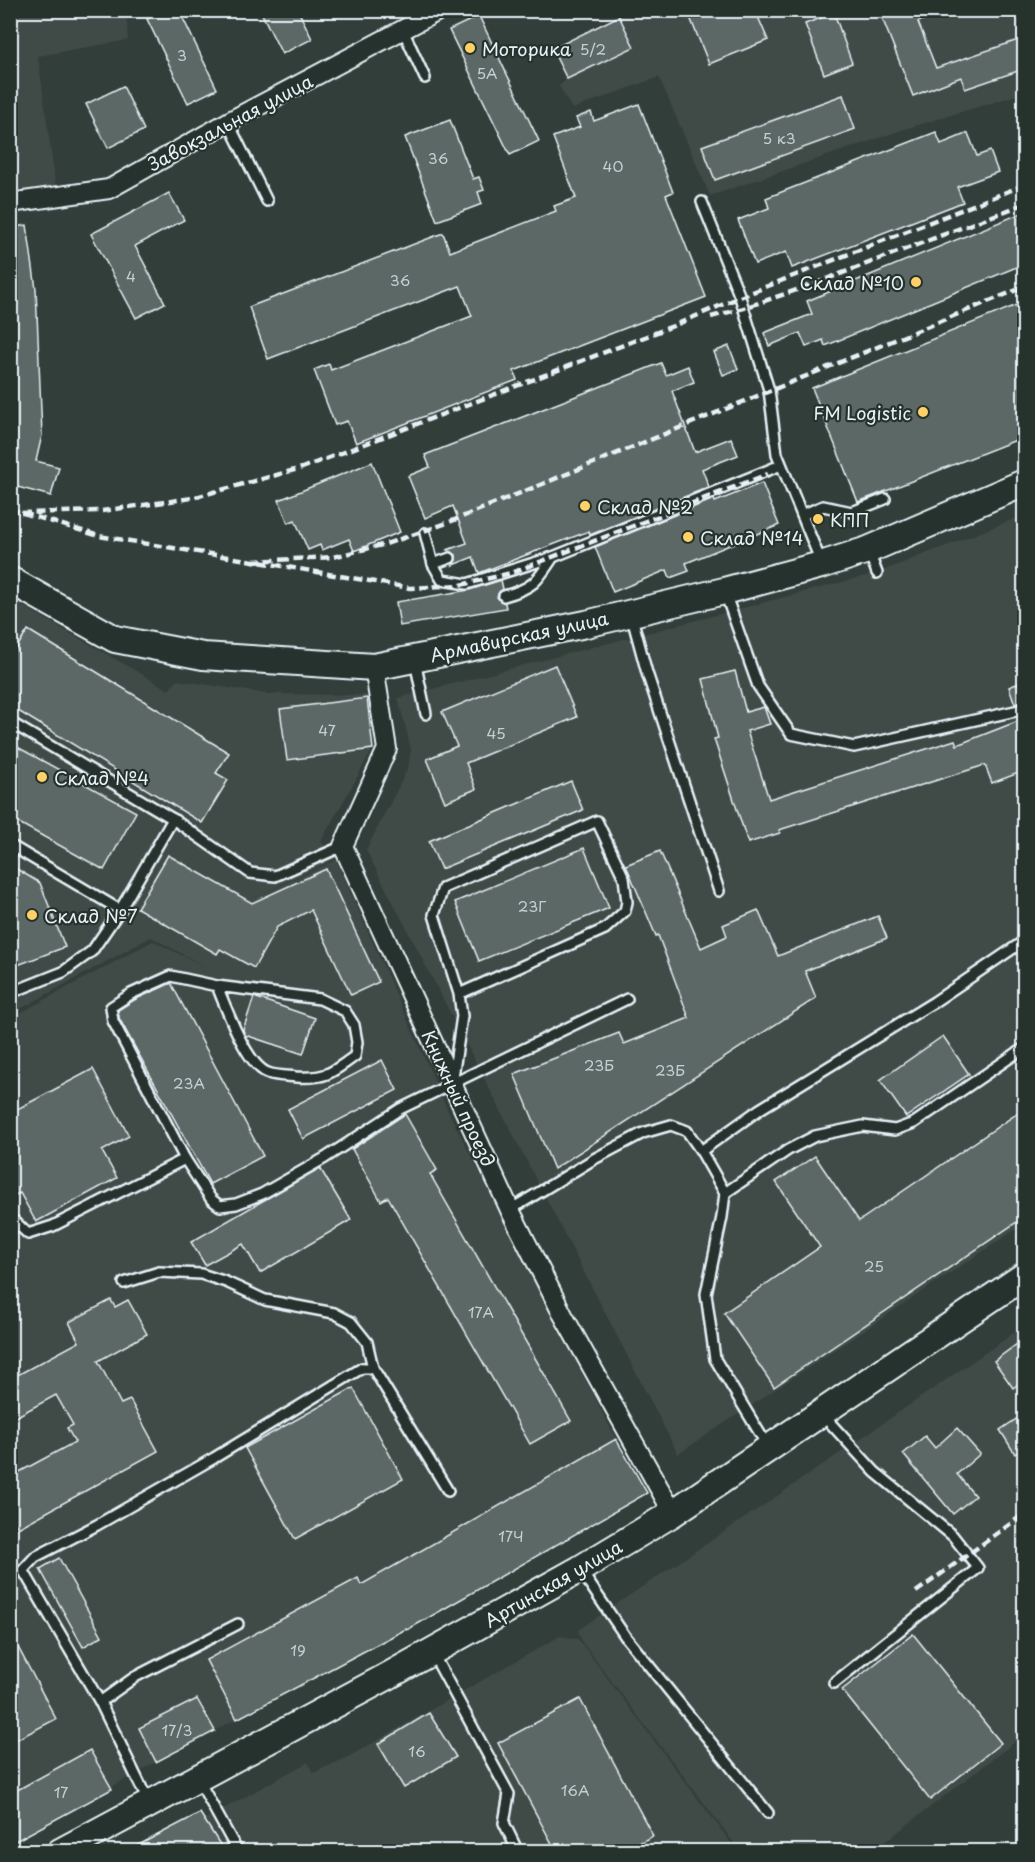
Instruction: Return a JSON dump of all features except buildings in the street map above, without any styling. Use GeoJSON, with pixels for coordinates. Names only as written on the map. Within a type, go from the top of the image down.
{"type":"FeatureCollection","features":[{"type":"Feature","properties":{"kind":"street","name":"Завокзальная улица"},"geometry":{"type":"LineString","coordinates":[[10,203],[108,189],[228,122],[440,10]]}},
{"type":"Feature","properties":{"kind":"street","name":"Армавирская улица"},"geometry":{"type":"LineString","coordinates":[[10,580],[115,639],[203,656],[374,667],[586,624],[822,565],[873,561],[1024,483]]}},
{"type":"Feature","properties":{"kind":"street"},"geometry":{"type":"LineString","coordinates":[[343,846],[387,749],[374,667]]}},
{"type":"Feature","properties":{"kind":"street","name":"Книжный проезд"},"geometry":{"type":"LineString","coordinates":[[343,846],[510,1210],[563,1315],[674,1513]]}},
{"type":"Feature","properties":{"kind":"street","name":"Артинская улица"},"geometry":{"type":"LineString","coordinates":[[60,1851],[432,1652],[674,1513],[1024,1276]]}},
{"type":"Feature","properties":{"kind":"lane"},"geometry":{"type":"LineString","coordinates":[[403,30],[425,78]]}},
{"type":"Feature","properties":{"kind":"lane"},"geometry":{"type":"LineString","coordinates":[[228,122],[267,201]]}},
{"type":"Feature","properties":{"kind":"lane"},"geometry":{"type":"LineString","coordinates":[[702,202],[740,297],[770,390],[777,454],[822,565]]}},
{"type":"Feature","properties":{"kind":"lane"},"geometry":{"type":"LineString","coordinates":[[425,533],[433,564],[442,580],[467,584],[553,557],[781,465]]}},
{"type":"Feature","properties":{"kind":"lane"},"geometry":{"type":"LineString","coordinates":[[802,515],[823,507],[852,512],[885,499]]}},
{"type":"Feature","properties":{"kind":"lane"},"geometry":{"type":"LineString","coordinates":[[504,596],[524,590],[539,578],[553,557]]}},
{"type":"Feature","properties":{"kind":"lane"},"geometry":{"type":"LineString","coordinates":[[433,564],[450,558]]}},
{"type":"Feature","properties":{"kind":"lane"},"geometry":{"type":"LineString","coordinates":[[724,591],[758,686],[791,734],[854,747],[1024,709]]}},
{"type":"Feature","properties":{"kind":"lane"},"geometry":{"type":"LineString","coordinates":[[630,612],[647,673],[719,891]]}},
{"type":"Feature","properties":{"kind":"lane"},"geometry":{"type":"LineString","coordinates":[[414,659],[426,714]]}},
{"type":"Feature","properties":{"kind":"lane"},"geometry":{"type":"LineString","coordinates":[[10,722],[173,819],[250,873],[275,876],[343,846]]}},
{"type":"Feature","properties":{"kind":"lane"},"geometry":{"type":"LineString","coordinates":[[10,993],[63,972],[92,951],[120,910],[173,819]]}},
{"type":"Feature","properties":{"kind":"lane"},"geometry":{"type":"LineString","coordinates":[[452,1083],[462,1016],[459,994],[434,915],[443,888],[597,821],[624,878],[626,910],[605,929],[459,994]]}},
{"type":"Feature","properties":{"kind":"lane"},"geometry":{"type":"LineString","coordinates":[[10,845],[120,910]]}},
{"type":"Feature","properties":{"kind":"lane"},"geometry":{"type":"LineString","coordinates":[[702,1151],[760,1108],[934,1002],[1024,941]]}},
{"type":"Feature","properties":{"kind":"lane"},"geometry":{"type":"LineString","coordinates":[[218,986],[234,1027],[254,1063],[267,1073],[315,1078],[326,1075],[355,1056],[357,1042],[354,1025],[345,1011],[320,999],[218,986],[171,976],[131,994],[111,1007],[113,1021],[185,1159],[210,1199],[220,1206],[236,1204],[262,1194],[325,1158],[400,1109],[627,999]]}},
{"type":"Feature","properties":{"kind":"lane"},"geometry":{"type":"LineString","coordinates":[[725,1193],[788,1150],[815,1136],[862,1126],[895,1130],[914,1123],[1024,1048]]}},
{"type":"Feature","properties":{"kind":"lane"},"geometry":{"type":"LineString","coordinates":[[510,1210],[642,1133],[670,1125],[687,1131],[702,1151],[725,1193],[706,1294],[715,1359],[769,1449]]}},
{"type":"Feature","properties":{"kind":"lane"},"geometry":{"type":"LineString","coordinates":[[10,1217],[28,1234],[53,1226],[185,1159]]}},
{"type":"Feature","properties":{"kind":"lane"},"geometry":{"type":"LineString","coordinates":[[124,1283],[159,1272],[201,1274],[226,1282],[265,1300],[334,1313],[351,1322],[367,1342],[373,1368],[448,1491]]}},
{"type":"Feature","properties":{"kind":"lane"},"geometry":{"type":"LineString","coordinates":[[149,1804],[100,1702],[23,1570],[35,1557],[97,1525],[362,1368],[373,1368]]}},
{"type":"Feature","properties":{"kind":"lane"},"geometry":{"type":"LineString","coordinates":[[822,1414],[874,1472],[953,1536],[978,1568],[834,1683]]}},
{"type":"Feature","properties":{"kind":"lane"},"geometry":{"type":"LineString","coordinates":[[580,1569],[625,1636],[768,1813]]}},
{"type":"Feature","properties":{"kind":"lane"},"geometry":{"type":"LineString","coordinates":[[100,1702],[135,1677],[238,1624]]}},
{"type":"Feature","properties":{"kind":"lane"},"geometry":{"type":"LineString","coordinates":[[432,1652],[508,1794],[504,1823],[518,1851]]}},
{"type":"Feature","properties":{"kind":"lane"},"geometry":{"type":"LineString","coordinates":[[198,1779],[238,1851]]}},
{"type":"Feature","properties":{"kind":"shaded area"},"geometry":{"type":"Polygon","coordinates":[[[11,11],[126,11],[128,40],[38,56],[56,189],[11,193],[11,11]]]}},
{"type":"Feature","properties":{"kind":"shaded area"},"geometry":{"type":"Polygon","coordinates":[[[617,11],[1024,11],[1024,93],[908,128],[710,196],[659,77],[572,109],[559,86],[567,79],[634,47],[617,11]]]}},
{"type":"Feature","properties":{"kind":"shaded area"},"geometry":{"type":"Polygon","coordinates":[[[1024,515],[1024,1224],[678,1454],[366,850],[408,768],[411,749],[398,698],[877,573],[1024,515]]]}},
{"type":"Feature","properties":{"kind":"shaded area"},"geometry":{"type":"Polygon","coordinates":[[[11,599],[169,690],[177,680],[268,694],[366,695],[373,749],[321,841],[335,859],[253,898],[336,860],[449,1113],[616,1439],[647,1493],[407,1630],[389,1637],[156,1762],[11,1844],[11,1018],[153,941],[208,968],[151,937],[11,1014],[11,599]]]}},
{"type":"Feature","properties":{"kind":"shaded area"},"geometry":{"type":"Polygon","coordinates":[[[1024,1326],[1024,1735],[873,1851],[740,1851],[582,1642],[578,1630],[1024,1326]]]}},
{"type":"Feature","properties":{"kind":"shaded area"},"geometry":{"type":"Polygon","coordinates":[[[560,1636],[578,1639],[737,1851],[127,1852],[200,1813],[205,1819],[308,1762],[313,1773],[348,1757],[560,1636]]]}},
{"type":"Feature","properties":{"kind":"railway"},"geometry":{"type":"LineString","coordinates":[[21,513],[102,511],[192,498],[302,468],[673,326],[740,297],[1024,185]]}},
{"type":"Feature","properties":{"kind":"railway"},"geometry":{"type":"LineString","coordinates":[[711,317],[811,285],[1024,204]]}},
{"type":"Feature","properties":{"kind":"railway"},"geometry":{"type":"LineString","coordinates":[[253,561],[333,557],[386,544],[447,523],[1024,287]]}},
{"type":"Feature","properties":{"kind":"railway"},"geometry":{"type":"LineString","coordinates":[[10,509],[99,536],[410,588],[461,585],[511,573],[768,474]]}},
{"type":"Feature","properties":{"kind":"railway"},"geometry":{"type":"LineString","coordinates":[[916,1592],[1024,1514]]}},
{"type":"Feature","properties":{"kind":"place","name":"Моторика"},"geometry":{"type":"Point","coordinates":[470,48]}},
{"type":"Feature","properties":{"kind":"place","name":"Склад №10"},"geometry":{"type":"Point","coordinates":[916,282]}},
{"type":"Feature","properties":{"kind":"place","name":"FM Logistic"},"geometry":{"type":"Point","coordinates":[923,412]}},
{"type":"Feature","properties":{"kind":"place","name":"Склад №2"},"geometry":{"type":"Point","coordinates":[585,506]}},
{"type":"Feature","properties":{"kind":"place","name":"КПП"},"geometry":{"type":"Point","coordinates":[818,519]}},
{"type":"Feature","properties":{"kind":"place","name":"Склад №14"},"geometry":{"type":"Point","coordinates":[688,537]}},
{"type":"Feature","properties":{"kind":"place","name":"Склад №4"},"geometry":{"type":"Point","coordinates":[42,777]}},
{"type":"Feature","properties":{"kind":"place","name":"Склад №7"},"geometry":{"type":"Point","coordinates":[32,915]}}]}
